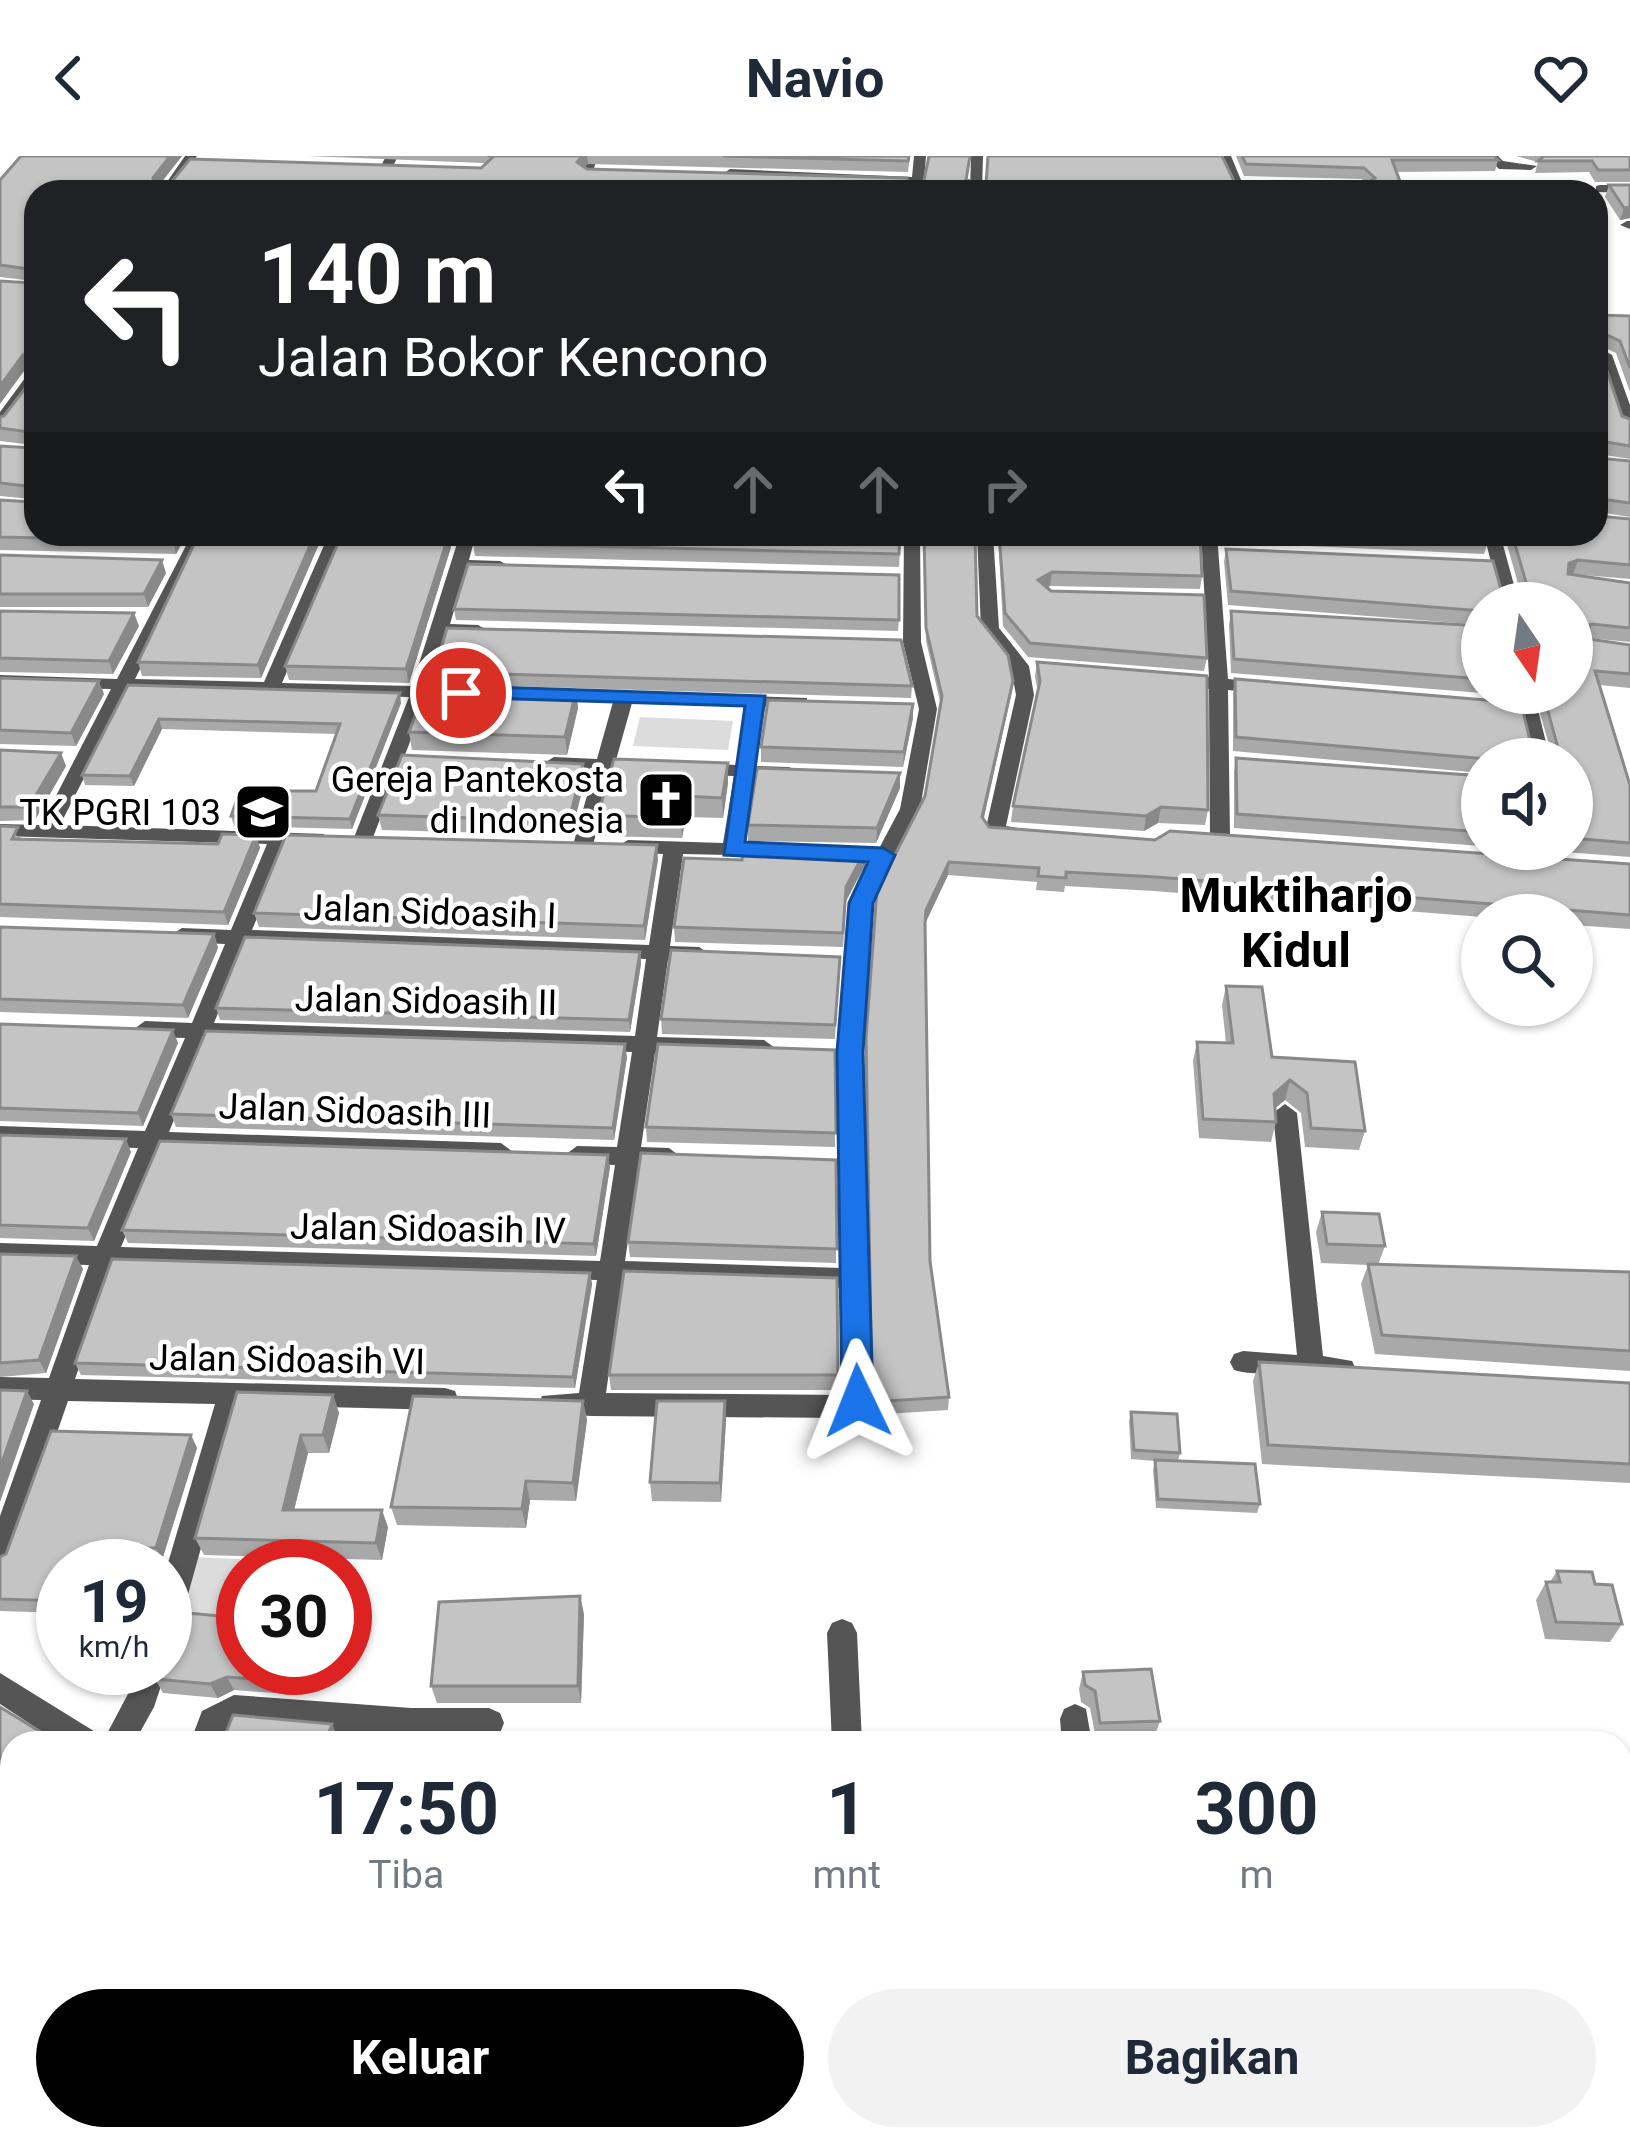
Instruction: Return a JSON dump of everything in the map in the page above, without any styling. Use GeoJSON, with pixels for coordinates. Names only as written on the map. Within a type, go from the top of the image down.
{"type":"FeatureCollection","features":[{"type":"Feature","properties":{"kind":"street"},"geometry":{"type":"LineString","coordinates":[[585,180],[592,156]]}},
{"type":"Feature","properties":{"kind":"street"},"geometry":{"type":"LineString","coordinates":[[722,156],[719,173],[865,180]]}},
{"type":"Feature","properties":{"kind":"street"},"geometry":{"type":"LineString","coordinates":[[820,175],[821,156]]}},
{"type":"Feature","properties":{"kind":"street"},"geometry":{"type":"LineString","coordinates":[[1492,156],[1499,165],[1531,166]]}},
{"type":"Feature","properties":{"kind":"street"},"geometry":{"type":"LineString","coordinates":[[977,157],[999,159]]}},
{"type":"Feature","properties":{"kind":"street"},"geometry":{"type":"LineString","coordinates":[[189,159],[205,163]]}},
{"type":"Feature","properties":{"kind":"street"},"geometry":{"type":"LineString","coordinates":[[365,167],[389,162],[406,169]]}},
{"type":"Feature","properties":{"kind":"street"},"geometry":{"type":"LineString","coordinates":[[588,172],[610,172]]}},
{"type":"Feature","properties":{"kind":"street"},"geometry":{"type":"LineString","coordinates":[[1608,374],[1623,416]]}},
{"type":"Feature","properties":{"kind":"street"},"geometry":{"type":"LineString","coordinates":[[0,424],[24,389]]}},
{"type":"Feature","properties":{"kind":"street"},"geometry":{"type":"LineString","coordinates":[[13,404],[24,404]]}},
{"type":"Feature","properties":{"kind":"street"},"geometry":{"type":"LineString","coordinates":[[47,832],[75,756],[123,684],[193,546]]}},
{"type":"Feature","properties":{"kind":"street"},"geometry":{"type":"LineString","coordinates":[[271,688],[331,546]]}},
{"type":"Feature","properties":{"kind":"street"},"geometry":{"type":"LineString","coordinates":[[0,830],[374,840],[394,758],[420,692],[465,546]]}},
{"type":"Feature","properties":{"kind":"street"},"geometry":{"type":"LineString","coordinates":[[519,1402],[842,1407],[858,1401],[855,1277],[840,1160],[838,1052],[846,960],[872,855],[910,809],[907,777],[917,709],[912,546]]}},
{"type":"Feature","properties":{"kind":"street"},"geometry":{"type":"LineString","coordinates":[[986,546],[990,629],[1020,666],[1025,695],[995,832],[1053,836]]}},
{"type":"Feature","properties":{"kind":"street"},"geometry":{"type":"LineString","coordinates":[[1214,546],[1208,604],[1218,652],[1215,684],[1224,760],[1220,838]]}},
{"type":"Feature","properties":{"kind":"street"},"geometry":{"type":"LineString","coordinates":[[1495,546],[1504,582]]}},
{"type":"Feature","properties":{"kind":"street"},"geometry":{"type":"LineString","coordinates":[[160,563],[182,564]]}},
{"type":"Feature","properties":{"kind":"street"},"geometry":{"type":"LineString","coordinates":[[1477,564],[1500,565]]}},
{"type":"Feature","properties":{"kind":"street"},"geometry":{"type":"LineString","coordinates":[[460,565],[531,567]]}},
{"type":"Feature","properties":{"kind":"street"},"geometry":{"type":"LineString","coordinates":[[887,577],[911,577]]}},
{"type":"Feature","properties":{"kind":"street"},"geometry":{"type":"LineString","coordinates":[[1208,604],[1233,615]]}},
{"type":"Feature","properties":{"kind":"street"},"geometry":{"type":"LineString","coordinates":[[134,617],[156,617]]}},
{"type":"Feature","properties":{"kind":"street"},"geometry":{"type":"LineString","coordinates":[[437,629],[508,631]]}},
{"type":"Feature","properties":{"kind":"street"},"geometry":{"type":"LineString","coordinates":[[888,642],[912,642]]}},
{"type":"Feature","properties":{"kind":"street"},"geometry":{"type":"LineString","coordinates":[[1020,666],[1042,668]]}},
{"type":"Feature","properties":{"kind":"street"},"geometry":{"type":"LineString","coordinates":[[1150,677],[1282,689]]}},
{"type":"Feature","properties":{"kind":"street"},"geometry":{"type":"LineString","coordinates":[[0,680],[466,693]]}},
{"type":"Feature","properties":{"kind":"street"},"geometry":{"type":"LineString","coordinates":[[533,694],[821,704]]}},
{"type":"Feature","properties":{"kind":"street"},"geometry":{"type":"LineString","coordinates":[[624,697],[605,765],[572,845],[797,852]]}},
{"type":"Feature","properties":{"kind":"street"},"geometry":{"type":"LineString","coordinates":[[732,849],[757,700]]}},
{"type":"Feature","properties":{"kind":"street"},"geometry":{"type":"LineString","coordinates":[[394,758],[418,759]]}},
{"type":"Feature","properties":{"kind":"street"},"geometry":{"type":"LineString","coordinates":[[535,763],[810,774]]}},
{"type":"Feature","properties":{"kind":"street"},"geometry":{"type":"LineString","coordinates":[[0,1556],[105,1256],[158,1139],[234,937],[280,838]]}},
{"type":"Feature","properties":{"kind":"street"},"geometry":{"type":"LineString","coordinates":[[591,1405],[608,1269],[662,953],[674,847]]}},
{"type":"Feature","properties":{"kind":"street","name":"Jalan Sidoasih I"},"geometry":{"type":"LineString","coordinates":[[164,935],[727,955]]}},
{"type":"Feature","properties":{"kind":"street","name":"Jalan Sidoasih II"},"geometry":{"type":"LineString","coordinates":[[111,1028],[781,1049]]}},
{"type":"Feature","properties":{"kind":"street"},"geometry":{"type":"LineString","coordinates":[[1285,1113],[1311,1365]]}},
{"type":"Feature","properties":{"kind":"street","name":"Jalan Sidoasih III"},"geometry":{"type":"LineString","coordinates":[[0,1135],[695,1158]]}},
{"type":"Feature","properties":{"kind":"street","name":"Jalan Sidoasih IV"},"geometry":{"type":"LineString","coordinates":[[0,1253],[855,1277]]}},
{"type":"Feature","properties":{"kind":"street"},"geometry":{"type":"LineString","coordinates":[[1243,1362],[1379,1372]]}},
{"type":"Feature","properties":{"kind":"street","name":"Jalan Sidoasih VI"},"geometry":{"type":"LineString","coordinates":[[0,1388],[471,1400]]}},
{"type":"Feature","properties":{"kind":"street"},"geometry":{"type":"LineString","coordinates":[[189,1539],[232,1391]]}},
{"type":"Feature","properties":{"kind":"street"},"geometry":{"type":"LineString","coordinates":[[842,1633],[846,1731]]}},
{"type":"Feature","properties":{"kind":"street"},"geometry":{"type":"LineString","coordinates":[[0,1687],[68,1731]]}},
{"type":"Feature","properties":{"kind":"street"},"geometry":{"type":"LineString","coordinates":[[124,1731],[144,1695]]}},
{"type":"Feature","properties":{"kind":"street"},"geometry":{"type":"LineString","coordinates":[[211,1731],[221,1712],[234,1709],[411,1723],[489,1723]]}},
{"type":"Feature","properties":{"kind":"shaded area"},"geometry":{"type":"Polygon","coordinates":[[[640,717],[733,721],[728,750],[633,746],[640,717]]]}},
{"type":"Feature","properties":{"kind":"shaded area"},"geometry":{"type":"Polygon","coordinates":[[[216,1558],[216,1626],[192,1625],[192,1560],[216,1558]]]}},
{"type":"Feature","properties":{"kind":"building"},"geometry":{"type":"Polygon","coordinates":[[[21,156],[170,156],[153,180],[24,180],[24,268],[0,265],[0,180],[21,156]]]}},
{"type":"Feature","properties":{"kind":"building"},"geometry":{"type":"Polygon","coordinates":[[[489,156],[583,156],[577,162],[587,169],[907,178],[173,180],[190,159],[481,168],[492,158],[489,156]]]}},
{"type":"Feature","properties":{"kind":"building"},"geometry":{"type":"Polygon","coordinates":[[[723,156],[909,156],[908,161],[723,156]]]}},
{"type":"Feature","properties":{"kind":"building"},"geometry":{"type":"Polygon","coordinates":[[[929,156],[970,156],[966,180],[924,180],[929,156]]]}},
{"type":"Feature","properties":{"kind":"building"},"geometry":{"type":"Polygon","coordinates":[[[988,156],[1222,156],[1234,180],[986,180],[988,156]]]}},
{"type":"Feature","properties":{"kind":"building"},"geometry":{"type":"Polygon","coordinates":[[[1242,156],[1494,156],[1498,160],[1392,160],[1400,180],[1372,180],[1375,178],[1364,168],[1246,164],[1242,156]]]}},
{"type":"Feature","properties":{"kind":"building"},"geometry":{"type":"Polygon","coordinates":[[[1544,156],[1630,156],[1630,170],[1598,170],[1592,161],[1538,161],[1544,156]]]}},
{"type":"Feature","properties":{"kind":"building"},"geometry":{"type":"Polygon","coordinates":[[[1609,185],[1630,185],[1630,207],[1624,208],[1609,185]]]}},
{"type":"Feature","properties":{"kind":"building"},"geometry":{"type":"Polygon","coordinates":[[[0,281],[24,282],[24,355],[0,386],[0,281]]]}},
{"type":"Feature","properties":{"kind":"building"},"geometry":{"type":"Polygon","coordinates":[[[1608,315],[1630,316],[1630,368],[1620,341],[1608,335],[1608,315]]]}},
{"type":"Feature","properties":{"kind":"building"},"geometry":{"type":"Polygon","coordinates":[[[1608,374],[1622,416],[1630,419],[1630,446],[1608,442],[1608,374]]]}},
{"type":"Feature","properties":{"kind":"building"},"geometry":{"type":"Polygon","coordinates":[[[24,390],[24,431],[0,428],[24,390]]]}},
{"type":"Feature","properties":{"kind":"building"},"geometry":{"type":"Polygon","coordinates":[[[0,446],[24,448],[24,486],[0,483],[0,446]]]}},
{"type":"Feature","properties":{"kind":"building"},"geometry":{"type":"Polygon","coordinates":[[[1608,459],[1630,461],[1630,503],[1608,500],[1608,459]]]}},
{"type":"Feature","properties":{"kind":"building"},"geometry":{"type":"Polygon","coordinates":[[[0,500],[24,502],[24,538],[0,537],[0,500]]]}},
{"type":"Feature","properties":{"kind":"building"},"geometry":{"type":"Polygon","coordinates":[[[1608,517],[1630,519],[1630,565],[1578,560],[1569,563],[1568,574],[1630,583],[1630,628],[1593,624],[1593,582],[1526,582],[1515,546],[1608,546],[1608,517]]]}},
{"type":"Feature","properties":{"kind":"building"},"geometry":{"type":"Polygon","coordinates":[[[193,546],[310,546],[258,665],[138,662],[193,546]]]}},
{"type":"Feature","properties":{"kind":"building"},"geometry":{"type":"Polygon","coordinates":[[[337,546],[445,546],[406,669],[285,666],[337,546]]]}},
{"type":"Feature","properties":{"kind":"building"},"geometry":{"type":"Polygon","coordinates":[[[589,546],[899,546],[899,554],[589,546]]]}},
{"type":"Feature","properties":{"kind":"building"},"geometry":{"type":"Polygon","coordinates":[[[924,546],[975,546],[977,616],[1008,655],[1013,681],[982,817],[989,827],[1155,840],[1170,831],[1461,852],[1461,870],[1593,870],[1593,861],[1630,864],[1630,915],[1593,912],[1593,894],[1461,894],[1461,901],[1156,877],[1066,872],[1066,878],[1038,876],[1039,868],[949,862],[926,910],[925,923],[930,1261],[949,1397],[872,1402],[866,1038],[877,890],[925,796],[942,696],[926,628],[924,546]]]}},
{"type":"Feature","properties":{"kind":"building"},"geometry":{"type":"Polygon","coordinates":[[[1000,546],[1201,546],[1202,576],[1052,572],[1038,580],[1051,591],[1204,595],[1207,658],[1030,643],[1005,613],[1000,546]]]}},
{"type":"Feature","properties":{"kind":"building"},"geometry":{"type":"Polygon","coordinates":[[[1226,549],[1493,561],[1499,582],[1461,582],[1461,609],[1231,591],[1226,549]]]}},
{"type":"Feature","properties":{"kind":"building"},"geometry":{"type":"Polygon","coordinates":[[[0,555],[162,560],[144,594],[0,594],[0,555]]]}},
{"type":"Feature","properties":{"kind":"building"},"geometry":{"type":"Polygon","coordinates":[[[468,564],[899,575],[899,620],[454,609],[468,564]]]}},
{"type":"Feature","properties":{"kind":"building"},"geometry":{"type":"Polygon","coordinates":[[[0,611],[134,613],[109,661],[0,658],[0,611]]]}},
{"type":"Feature","properties":{"kind":"building"},"geometry":{"type":"Polygon","coordinates":[[[1231,611],[1461,625],[1461,677],[1234,659],[1231,611]]]}},
{"type":"Feature","properties":{"kind":"building"},"geometry":{"type":"Polygon","coordinates":[[[447,628],[901,640],[912,686],[434,672],[447,628]]]}},
{"type":"Feature","properties":{"kind":"building"},"geometry":{"type":"Polygon","coordinates":[[[1593,640],[1630,645],[1630,674],[1595,671],[1630,785],[1630,843],[1593,840],[1593,738],[1555,738],[1549,714],[1593,714],[1593,640]]]}},
{"type":"Feature","properties":{"kind":"building"},"geometry":{"type":"Polygon","coordinates":[[[1037,662],[1207,676],[1208,810],[1161,807],[1146,816],[1013,806],[1040,681],[1037,662]]]}},
{"type":"Feature","properties":{"kind":"building"},"geometry":{"type":"Polygon","coordinates":[[[0,678],[99,681],[71,733],[0,730],[0,678]]]}},
{"type":"Feature","properties":{"kind":"building"},"geometry":{"type":"Polygon","coordinates":[[[1235,679],[1461,698],[1461,714],[1524,714],[1529,738],[1461,738],[1461,757],[1236,737],[1235,679]]]}},
{"type":"Feature","properties":{"kind":"building"},"geometry":{"type":"Polygon","coordinates":[[[128,685],[400,693],[350,819],[231,816],[240,791],[316,791],[340,724],[159,719],[130,776],[82,775],[128,685]]]}},
{"type":"Feature","properties":{"kind":"building"},"geometry":{"type":"Polygon","coordinates":[[[426,686],[576,691],[565,737],[409,732],[426,686]]]}},
{"type":"Feature","properties":{"kind":"building"},"geometry":{"type":"Polygon","coordinates":[[[768,700],[913,704],[904,752],[761,747],[768,700]]]}},
{"type":"Feature","properties":{"kind":"building"},"geometry":{"type":"Polygon","coordinates":[[[0,750],[61,753],[29,807],[0,807],[0,750]]]}},
{"type":"Feature","properties":{"kind":"building"},"geometry":{"type":"Polygon","coordinates":[[[402,755],[583,764],[569,821],[378,815],[402,755]]]}},
{"type":"Feature","properties":{"kind":"building"},"geometry":{"type":"Polygon","coordinates":[[[1236,758],[1461,774],[1461,830],[1237,814],[1236,758]]]}},
{"type":"Feature","properties":{"kind":"building"},"geometry":{"type":"Polygon","coordinates":[[[614,759],[728,763],[722,798],[685,796],[681,818],[598,815],[614,759]]]}},
{"type":"Feature","properties":{"kind":"building"},"geometry":{"type":"Polygon","coordinates":[[[757,768],[900,773],[877,828],[748,825],[757,768]]]}},
{"type":"Feature","properties":{"kind":"building"},"geometry":{"type":"Polygon","coordinates":[[[0,826],[18,827],[12,839],[218,844],[222,834],[256,835],[224,912],[0,904],[0,826]]]}},
{"type":"Feature","properties":{"kind":"building"},"geometry":{"type":"Polygon","coordinates":[[[286,835],[657,845],[644,926],[254,913],[286,835]]]}},
{"type":"Feature","properties":{"kind":"building"},"geometry":{"type":"Polygon","coordinates":[[[743,848],[865,851],[846,887],[843,933],[674,927],[684,858],[742,860],[743,848]]]}},
{"type":"Feature","properties":{"kind":"building"},"geometry":{"type":"Polygon","coordinates":[[[0,927],[214,934],[183,1005],[0,999],[0,927]]]}},
{"type":"Feature","properties":{"kind":"building"},"geometry":{"type":"Polygon","coordinates":[[[245,937],[640,952],[629,1020],[216,1008],[245,937]]]}},
{"type":"Feature","properties":{"kind":"building"},"geometry":{"type":"Polygon","coordinates":[[[671,950],[840,957],[835,1025],[661,1019],[671,950]]]}},
{"type":"Feature","properties":{"kind":"building"},"geometry":{"type":"Polygon","coordinates":[[[1226,986],[1262,987],[1272,1057],[1355,1062],[1365,1131],[1311,1128],[1307,1093],[1290,1080],[1274,1094],[1276,1122],[1203,1119],[1197,1042],[1233,1043],[1226,986]]]}},
{"type":"Feature","properties":{"kind":"building"},"geometry":{"type":"Polygon","coordinates":[[[0,1024],[173,1030],[138,1113],[0,1108],[0,1024]]]}},
{"type":"Feature","properties":{"kind":"building"},"geometry":{"type":"Polygon","coordinates":[[[206,1031],[625,1044],[613,1128],[171,1114],[206,1031]]]}},
{"type":"Feature","properties":{"kind":"building"},"geometry":{"type":"Polygon","coordinates":[[[658,1044],[835,1050],[836,1133],[646,1127],[658,1044]]]}},
{"type":"Feature","properties":{"kind":"building"},"geometry":{"type":"Polygon","coordinates":[[[0,1135],[126,1139],[88,1228],[0,1225],[0,1135]]]}},
{"type":"Feature","properties":{"kind":"building"},"geometry":{"type":"Polygon","coordinates":[[[160,1141],[608,1155],[594,1244],[122,1230],[160,1141]]]}},
{"type":"Feature","properties":{"kind":"building"},"geometry":{"type":"Polygon","coordinates":[[[641,1153],[836,1160],[837,1249],[628,1242],[641,1153]]]}},
{"type":"Feature","properties":{"kind":"building"},"geometry":{"type":"Polygon","coordinates":[[[1322,1212],[1379,1214],[1385,1246],[1327,1244],[1322,1212]]]}},
{"type":"Feature","properties":{"kind":"building"},"geometry":{"type":"Polygon","coordinates":[[[0,1254],[76,1256],[39,1360],[0,1363],[0,1254]]]}},
{"type":"Feature","properties":{"kind":"building"},"geometry":{"type":"Polygon","coordinates":[[[112,1259],[590,1273],[573,1377],[75,1363],[112,1259]]]}},
{"type":"Feature","properties":{"kind":"building"},"geometry":{"type":"Polygon","coordinates":[[[1368,1264],[1630,1272],[1630,1351],[1382,1335],[1368,1264]]]}},
{"type":"Feature","properties":{"kind":"building"},"geometry":{"type":"Polygon","coordinates":[[[624,1271],[837,1278],[838,1375],[609,1375],[624,1271]]]}},
{"type":"Feature","properties":{"kind":"building"},"geometry":{"type":"Polygon","coordinates":[[[1259,1362],[1630,1383],[1630,1464],[1268,1445],[1259,1362]]]}},
{"type":"Feature","properties":{"kind":"building"},"geometry":{"type":"Polygon","coordinates":[[[0,1390],[27,1391],[0,1468],[0,1390]]]}},
{"type":"Feature","properties":{"kind":"building"},"geometry":{"type":"Polygon","coordinates":[[[237,1392],[333,1395],[323,1435],[301,1435],[283,1510],[382,1510],[376,1543],[372,1539],[195,1538],[237,1392]]]}},
{"type":"Feature","properties":{"kind":"building"},"geometry":{"type":"Polygon","coordinates":[[[413,1396],[583,1401],[573,1483],[526,1481],[522,1509],[391,1507],[413,1396]]]}},
{"type":"Feature","properties":{"kind":"building"},"geometry":{"type":"Polygon","coordinates":[[[657,1401],[725,1401],[720,1483],[650,1482],[657,1401]]]}},
{"type":"Feature","properties":{"kind":"building"},"geometry":{"type":"Polygon","coordinates":[[[1131,1412],[1177,1414],[1180,1453],[1134,1450],[1131,1412]]]}},
{"type":"Feature","properties":{"kind":"building"},"geometry":{"type":"Polygon","coordinates":[[[51,1431],[191,1435],[159,1539],[36,1539],[36,1600],[0,1599],[0,1557],[6,1554],[51,1431]]]}},
{"type":"Feature","properties":{"kind":"building"},"geometry":{"type":"Polygon","coordinates":[[[1155,1460],[1255,1464],[1260,1504],[1158,1499],[1155,1460]]]}},
{"type":"Feature","properties":{"kind":"building"},"geometry":{"type":"Polygon","coordinates":[[[1557,1571],[1592,1572],[1595,1584],[1612,1585],[1622,1624],[1556,1622],[1546,1582],[1560,1582],[1557,1571]]]}},
{"type":"Feature","properties":{"kind":"building"},"geometry":{"type":"Polygon","coordinates":[[[580,1596],[578,1686],[431,1686],[439,1602],[580,1596]]]}},
{"type":"Feature","properties":{"kind":"building"},"geometry":{"type":"Polygon","coordinates":[[[192,1613],[216,1616],[216,1682],[192,1682],[192,1613]]]}},
{"type":"Feature","properties":{"kind":"building"},"geometry":{"type":"Polygon","coordinates":[[[1151,1669],[1160,1721],[1100,1723],[1095,1691],[1085,1685],[1083,1672],[1151,1669]]]}},
{"type":"Feature","properties":{"kind":"building"},"geometry":{"type":"Polygon","coordinates":[[[0,1707],[39,1731],[0,1731],[0,1707]]]}},
{"type":"Feature","properties":{"kind":"building"},"geometry":{"type":"Polygon","coordinates":[[[233,1715],[332,1724],[329,1731],[227,1731],[233,1715]]]}},
{"type":"Feature","properties":{"kind":"place","name":"Gereja Pantekosta di Indonesia"},"geometry":{"type":"Point","coordinates":[666,800]}},
{"type":"Feature","properties":{"kind":"place","name":"TK PGRI 103"},"geometry":{"type":"Point","coordinates":[263,812]}},
{"type":"Feature","properties":{"kind":"district","name":"Muktiharjo Kidul"},"geometry":{"type":"Point","coordinates":[1296,922]}},
{"type":"Feature","properties":{"kind":"route"},"geometry":{"type":"LineString","coordinates":[[461,693],[757,700],[732,849],[883,855],[861,903],[850,1052],[858,1401]]}}]}
